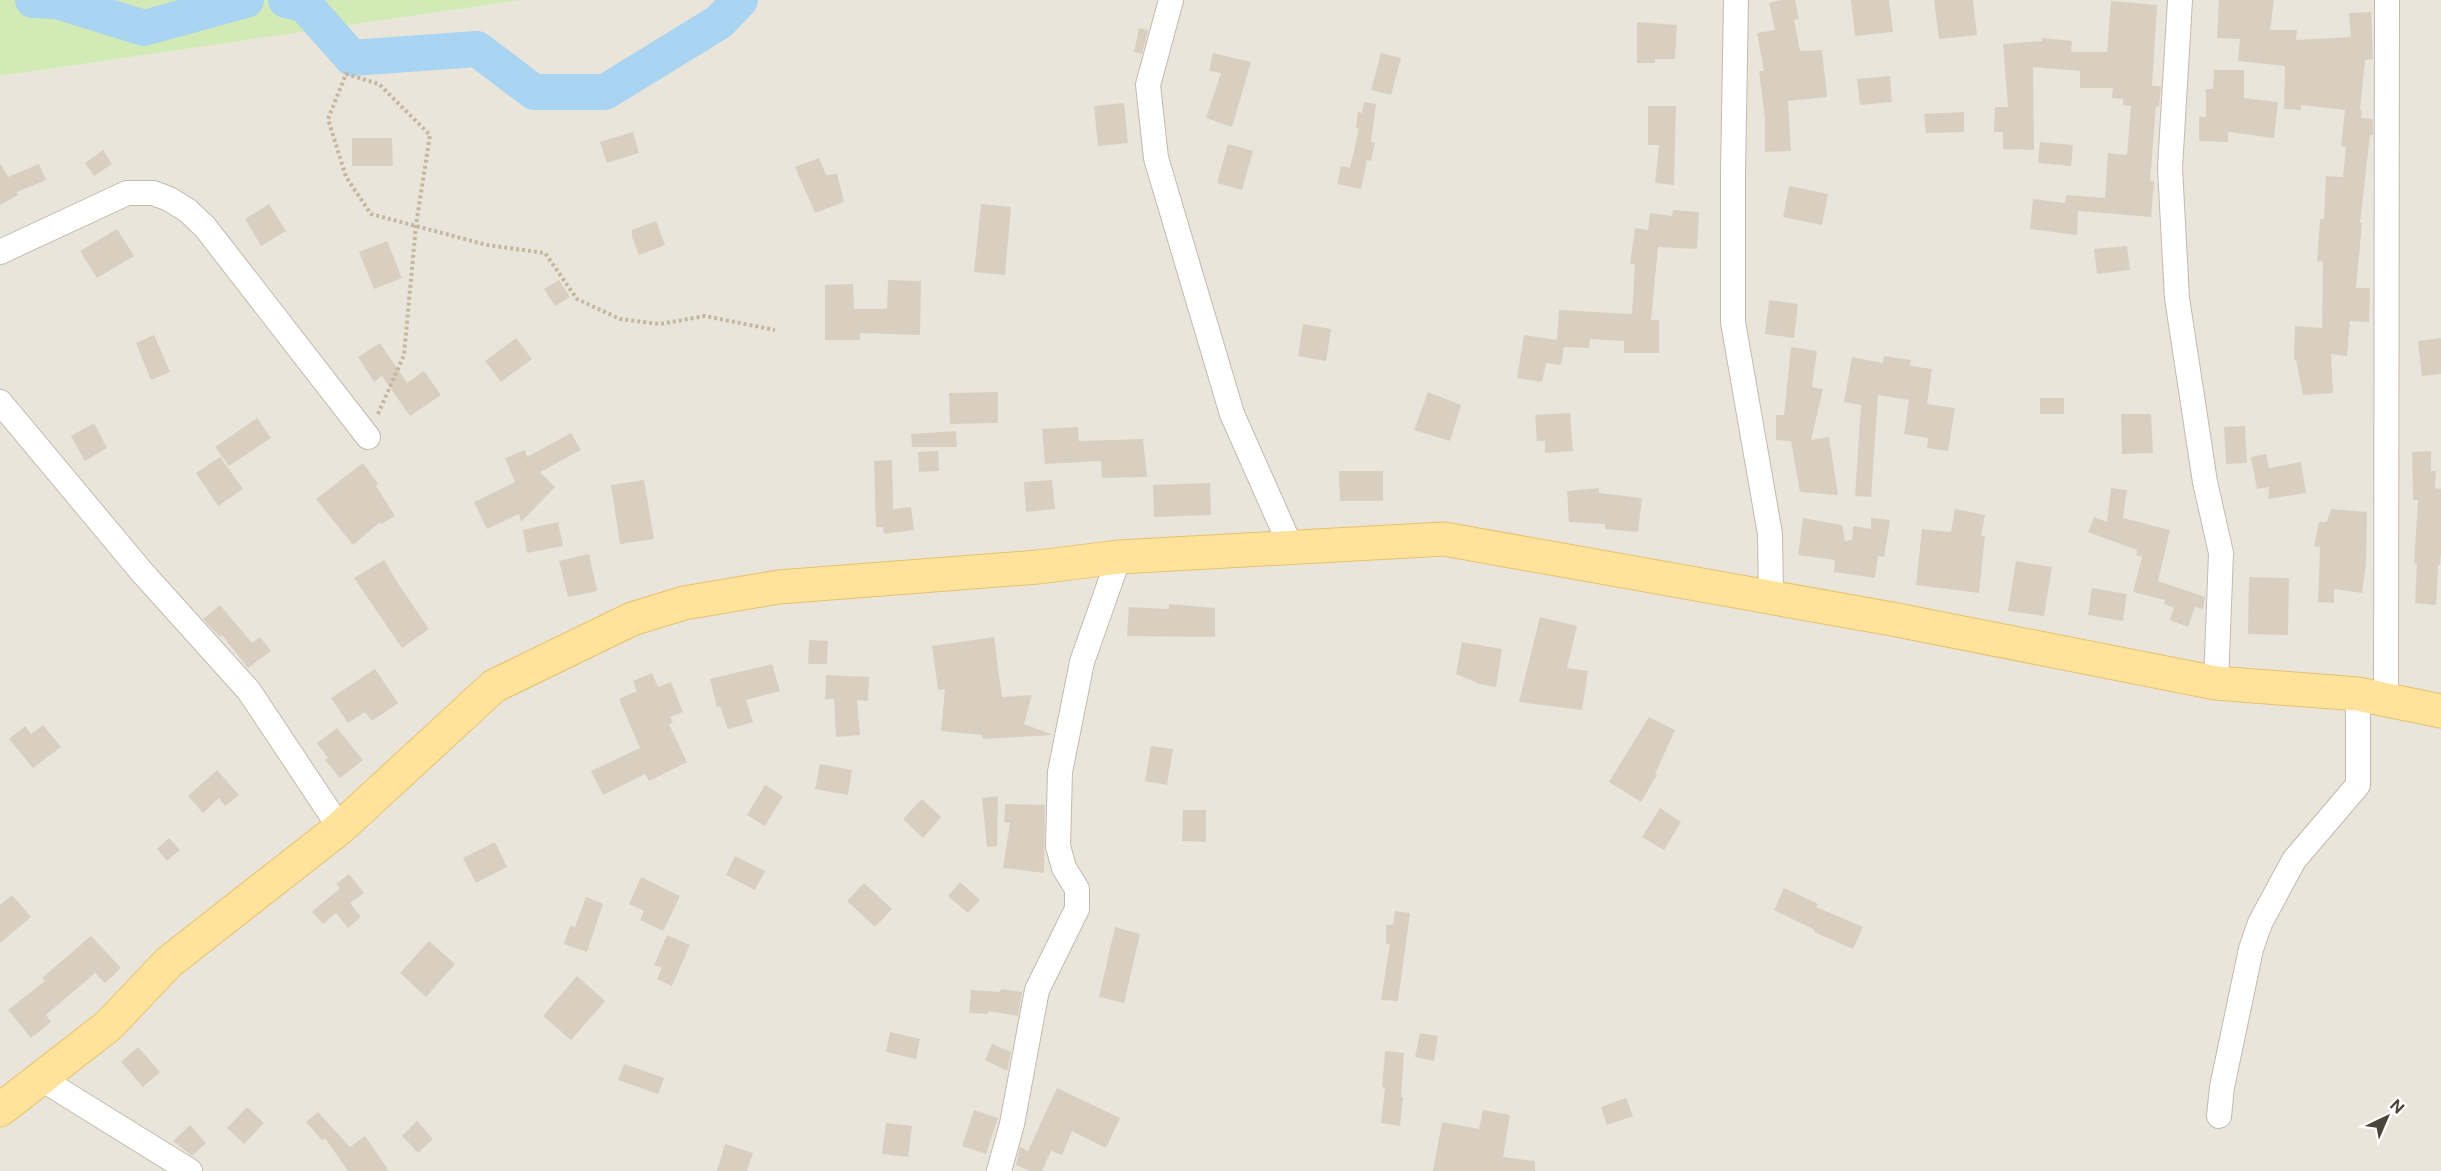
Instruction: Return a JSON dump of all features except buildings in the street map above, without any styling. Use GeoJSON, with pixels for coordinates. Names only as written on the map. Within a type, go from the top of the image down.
{"type":"FeatureCollection","features":[{"type":"Feature","properties":{"kind":"main road"},"geometry":{"type":"LineString","coordinates":[[0,1110],[108,1026],[169,962],[340,828],[494,686],[632,619],[684,603],[779,587],[1038,567],[1119,557],[1444,539],[1771,597],[2216,683],[2372,697],[2441,711]]}},
{"type":"Feature","properties":{"kind":"street"},"geometry":{"type":"LineString","coordinates":[[1171,0],[1148,85],[1156,158],[1232,414],[1291,547]]}},
{"type":"Feature","properties":{"kind":"street"},"geometry":{"type":"LineString","coordinates":[[1736,0],[1733,322],[1770,534],[1771,597]]}},
{"type":"Feature","properties":{"kind":"street"},"geometry":{"type":"LineString","coordinates":[[2180,0],[2170,168],[2177,298],[2205,482],[2221,553],[2216,683]]}},
{"type":"Feature","properties":{"kind":"street"},"geometry":{"type":"LineString","coordinates":[[2219,1116],[2222,1087],[2251,949],[2260,923],[2294,860],[2358,785],[2372,697],[2387,0]]}},
{"type":"Feature","properties":{"kind":"street"},"geometry":{"type":"LineString","coordinates":[[0,252],[127,193],[153,193],[169,199],[187,210],[205,227],[368,437]]}},
{"type":"Feature","properties":{"kind":"street"},"geometry":{"type":"LineString","coordinates":[[0,402],[141,571],[249,691],[340,828]]}},
{"type":"Feature","properties":{"kind":"street"},"geometry":{"type":"LineString","coordinates":[[999,1171],[1012,1124],[1037,990],[1077,909],[1077,889],[1064,868],[1058,846],[1060,772],[1082,662],[1119,557]]}},
{"type":"Feature","properties":{"kind":"street"},"geometry":{"type":"LineString","coordinates":[[40,1078],[190,1171]]}},
{"type":"Feature","properties":{"kind":"path"},"geometry":{"type":"LineString","coordinates":[[368,437],[404,355],[416,225],[430,135],[379,84],[346,74],[328,119],[346,177],[371,214],[416,225],[487,245],[545,253],[577,299],[620,319],[660,324],[705,315],[775,330]]}},
{"type":"Feature","properties":{"kind":"shaded area"},"geometry":{"type":"Polygon","coordinates":[[[522,0],[2441,0],[2441,1171],[0,1171],[0,76],[522,0]]]}},
{"type":"Feature","properties":{"kind":"green space"},"geometry":{"type":"Polygon","coordinates":[[[0,0],[522,0],[0,76],[0,0]]]}},
{"type":"Feature","properties":{"kind":"waterway"},"geometry":{"type":"LineString","coordinates":[[33,0],[57,1],[144,28],[246,0]]}},
{"type":"Feature","properties":{"kind":"waterway"},"geometry":{"type":"LineString","coordinates":[[286,0],[304,4],[352,58],[477,49],[534,92],[605,92],[719,22],[740,0]]}}]}
